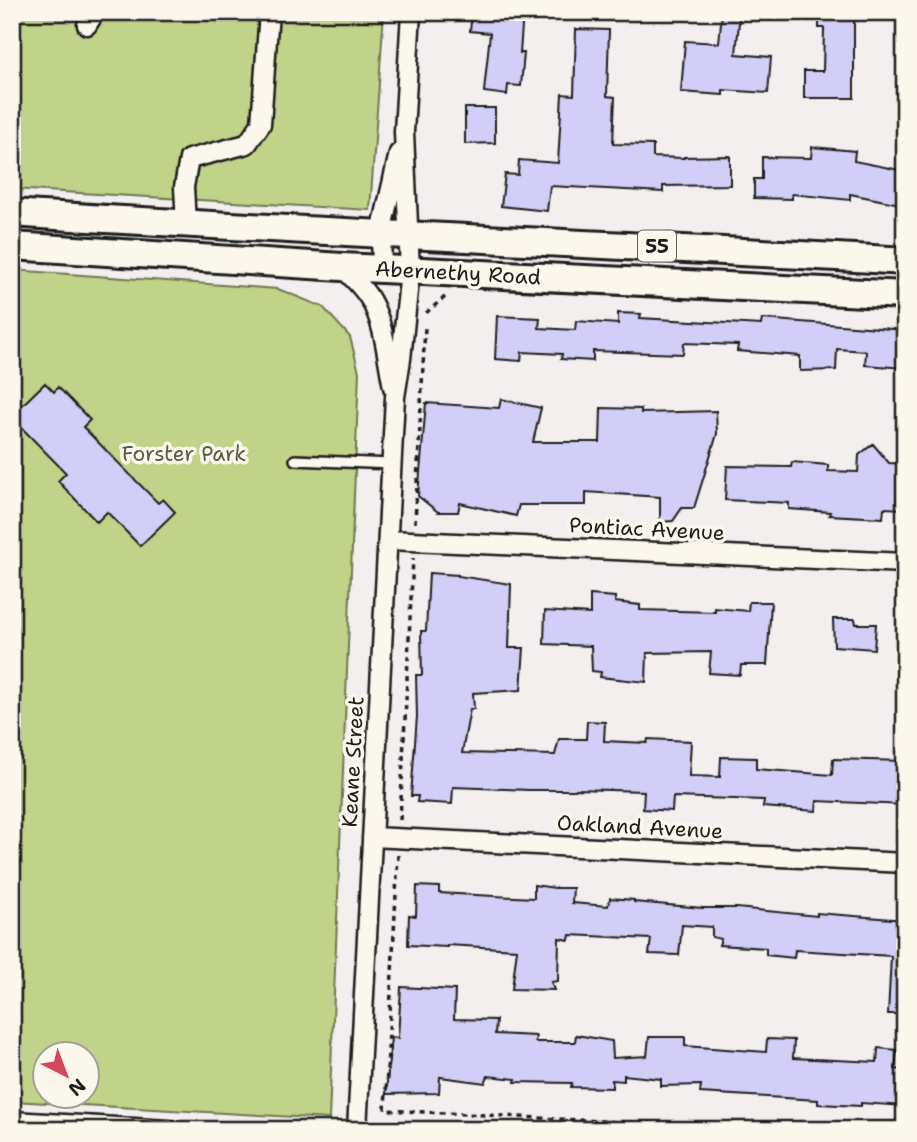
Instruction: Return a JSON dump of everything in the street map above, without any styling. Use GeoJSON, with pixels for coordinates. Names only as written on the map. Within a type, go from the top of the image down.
{"type":"FeatureCollection","features":[{"type":"Feature","properties":{"kind":"main road","name":"Abernethy Road"},"geometry":{"type":"LineString","coordinates":[[12,213],[186,225],[692,248],[905,261]]}},
{"type":"Feature","properties":{"kind":"main road","name":"Abernethy Road"},"geometry":{"type":"LineString","coordinates":[[12,246],[410,271],[905,295]]}},
{"type":"Feature","properties":{"kind":"street"},"geometry":{"type":"LineString","coordinates":[[186,225],[184,187],[189,159],[247,144],[261,124],[270,12]]}},
{"type":"Feature","properties":{"kind":"street","name":"Keane Street"},"geometry":{"type":"LineString","coordinates":[[357,1130],[395,397],[410,271],[404,132],[411,12]]}},
{"type":"Feature","properties":{"kind":"street","name":"Keane Street"},"geometry":{"type":"LineString","coordinates":[[382,269],[381,233],[404,132]]}},
{"type":"Feature","properties":{"kind":"street","name":"Keane Street"},"geometry":{"type":"LineString","coordinates":[[342,267],[372,302],[381,328],[395,397]]}},
{"type":"Feature","properties":{"kind":"street","name":"Pontiac Avenue"},"geometry":{"type":"LineString","coordinates":[[388,540],[905,563]]}},
{"type":"Feature","properties":{"kind":"street","name":"Oakland Avenue"},"geometry":{"type":"LineString","coordinates":[[372,837],[905,863]]}},
{"type":"Feature","properties":{"kind":"street"},"geometry":{"type":"LineString","coordinates":[[12,1121],[169,1130]]}},
{"type":"Feature","properties":{"kind":"lane"},"geometry":{"type":"LineString","coordinates":[[296,460],[391,464]]}},
{"type":"Feature","properties":{"kind":"path"},"geometry":{"type":"LineString","coordinates":[[452,292],[426,311],[385,1110],[776,1130]]}},
{"type":"Feature","properties":{"kind":"green space"},"geometry":{"type":"Polygon","coordinates":[[[12,12],[384,12],[370,210],[12,189],[12,12]]]}},
{"type":"Feature","properties":{"kind":"green space","name":"Forster Park"},"geometry":{"type":"Polygon","coordinates":[[[12,270],[278,289],[323,307],[350,337],[359,372],[329,1119],[102,1106],[102,1040],[32,1040],[32,1102],[12,1101],[12,270]]]}},
{"type":"Feature","properties":{"kind":"building"},"geometry":{"type":"Polygon","coordinates":[[[472,12],[523,12],[520,53],[524,53],[521,86],[508,85],[507,95],[484,92],[490,33],[470,31],[472,12]]]}},
{"type":"Feature","properties":{"kind":"building"},"geometry":{"type":"Polygon","coordinates":[[[722,12],[740,12],[736,54],[771,57],[768,93],[723,90],[723,95],[681,92],[685,41],[719,43],[722,12]]]}},
{"type":"Feature","properties":{"kind":"building"},"geometry":{"type":"Polygon","coordinates":[[[819,12],[854,12],[854,98],[804,98],[804,71],[823,71],[824,28],[819,28],[819,12]]]}},
{"type":"Feature","properties":{"kind":"building"},"geometry":{"type":"Polygon","coordinates":[[[576,29],[609,30],[607,96],[615,97],[613,144],[653,145],[653,157],[730,156],[730,185],[663,186],[663,192],[550,186],[547,211],[501,206],[505,174],[518,175],[519,160],[558,163],[562,94],[574,95],[576,29]]]}},
{"type":"Feature","properties":{"kind":"building"},"geometry":{"type":"Polygon","coordinates":[[[465,108],[495,108],[495,143],[465,144],[465,108]]]}},
{"type":"Feature","properties":{"kind":"building"},"geometry":{"type":"Polygon","coordinates":[[[812,147],[855,151],[854,161],[905,171],[905,205],[850,194],[850,200],[792,194],[792,199],[754,198],[754,179],[762,179],[762,157],[811,158],[812,147]]]}},
{"type":"Feature","properties":{"kind":"building"},"geometry":{"type":"Polygon","coordinates":[[[618,313],[641,314],[640,318],[761,325],[762,319],[905,330],[905,368],[865,365],[866,351],[837,349],[836,370],[800,371],[800,356],[737,351],[738,345],[684,343],[683,354],[593,351],[593,361],[561,359],[562,354],[522,352],[521,361],[495,359],[497,316],[540,318],[539,328],[575,330],[576,321],[618,324],[618,313]]]}},
{"type":"Feature","properties":{"kind":"building"},"geometry":{"type":"Polygon","coordinates":[[[45,383],[54,392],[58,387],[90,420],[83,427],[158,503],[163,499],[175,512],[140,546],[107,512],[97,522],[58,481],[66,473],[12,418],[45,383]]]}},
{"type":"Feature","properties":{"kind":"building"},"geometry":{"type":"Polygon","coordinates":[[[501,399],[541,408],[533,442],[600,442],[601,408],[641,409],[641,413],[716,411],[717,434],[694,508],[682,508],[673,521],[660,522],[660,497],[586,492],[586,505],[519,505],[516,516],[460,503],[458,512],[438,512],[418,496],[426,403],[499,408],[501,399]]]}},
{"type":"Feature","properties":{"kind":"building"},"geometry":{"type":"Polygon","coordinates":[[[873,444],[889,463],[905,464],[905,509],[884,508],[883,518],[829,515],[830,512],[789,509],[789,503],[725,500],[727,466],[791,467],[792,462],[828,465],[828,471],[858,472],[859,455],[873,444]]]}},
{"type":"Feature","properties":{"kind":"building"},"geometry":{"type":"Polygon","coordinates":[[[429,573],[511,584],[509,648],[524,648],[521,690],[473,693],[474,709],[470,709],[462,753],[555,755],[559,739],[586,739],[587,721],[605,722],[604,741],[691,741],[689,776],[720,777],[721,757],[756,758],[756,769],[832,775],[833,759],[905,761],[905,805],[817,801],[816,811],[763,807],[764,800],[673,797],[672,811],[643,809],[644,791],[453,787],[452,804],[417,802],[418,796],[411,796],[417,716],[416,675],[422,675],[421,631],[426,631],[429,573]]]}},
{"type":"Feature","properties":{"kind":"building"},"geometry":{"type":"Polygon","coordinates":[[[590,595],[615,597],[615,602],[640,605],[640,610],[715,612],[715,608],[748,611],[749,602],[771,602],[767,665],[741,665],[740,675],[709,673],[711,652],[647,653],[646,682],[600,677],[601,672],[592,671],[591,646],[544,644],[545,611],[590,614],[590,595]]]}},
{"type":"Feature","properties":{"kind":"building"},"geometry":{"type":"Polygon","coordinates":[[[833,619],[855,619],[856,624],[876,624],[874,649],[834,646],[833,619]]]}},
{"type":"Feature","properties":{"kind":"building"},"geometry":{"type":"Polygon","coordinates":[[[534,885],[573,888],[572,903],[608,906],[610,898],[703,908],[905,920],[905,1014],[888,1014],[891,956],[795,950],[794,958],[766,955],[766,948],[719,945],[721,939],[712,937],[712,927],[682,925],[679,955],[649,954],[651,939],[570,935],[569,940],[559,938],[558,981],[551,982],[554,990],[512,989],[517,949],[408,945],[409,915],[416,916],[417,886],[439,887],[439,893],[534,898],[534,885]]]}},
{"type":"Feature","properties":{"kind":"building"},"geometry":{"type":"Polygon","coordinates":[[[401,987],[455,990],[454,1019],[496,1020],[495,1034],[536,1036],[535,1042],[575,1042],[576,1035],[612,1041],[613,1058],[647,1056],[649,1037],[685,1037],[685,1046],[766,1052],[767,1039],[794,1040],[793,1058],[877,1062],[878,1048],[897,1050],[895,1069],[905,1070],[905,1106],[818,1104],[818,1100],[700,1093],[701,1085],[661,1086],[661,1079],[624,1075],[624,1081],[612,1080],[612,1088],[571,1087],[572,1083],[515,1082],[516,1079],[488,1076],[485,1083],[440,1077],[439,1093],[386,1094],[391,1037],[398,1038],[401,987]]]}}]}
